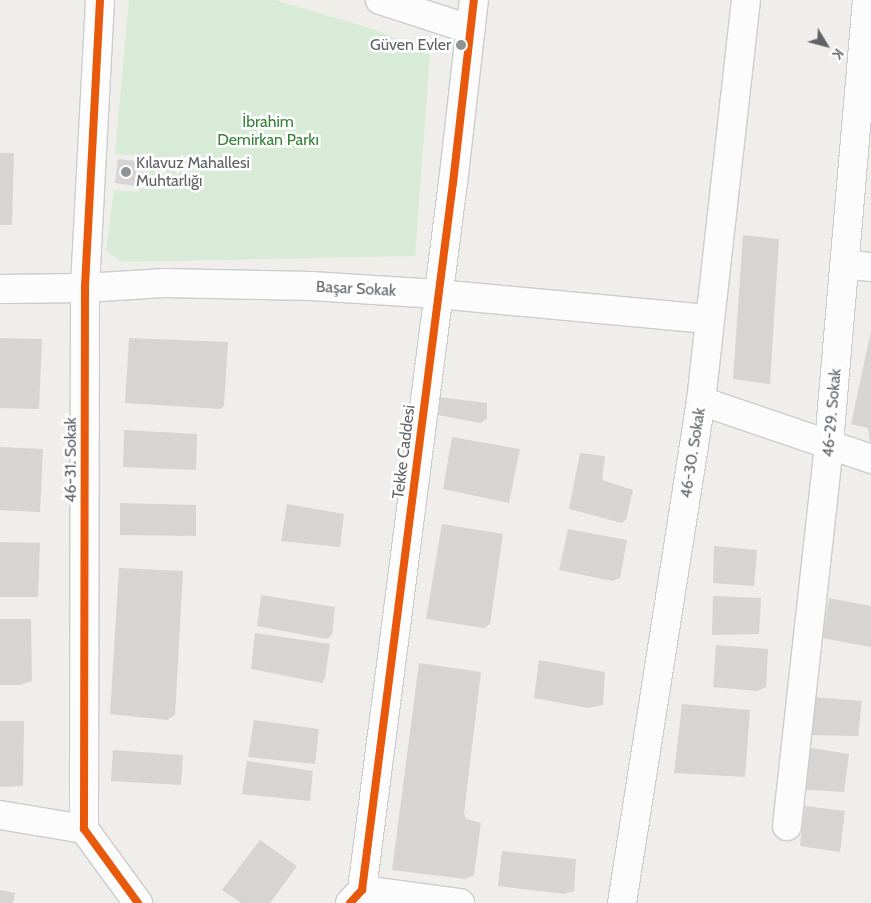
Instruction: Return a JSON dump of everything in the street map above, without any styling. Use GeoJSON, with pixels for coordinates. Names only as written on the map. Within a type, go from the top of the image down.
{"type":"FeatureCollection","features":[{"type":"Feature","properties":{"kind":"street","name":"46-31. Sokak"},"geometry":{"type":"LineString","coordinates":[[84,828],[85,288],[100,0]]}},
{"type":"Feature","properties":{"kind":"street"},"geometry":{"type":"LineString","coordinates":[[380,0],[470,29]]}},
{"type":"Feature","properties":{"kind":"street","name":"Tekke Caddesi"},"geometry":{"type":"LineString","coordinates":[[356,896],[453,183],[474,0]]}},
{"type":"Feature","properties":{"kind":"street","name":"46-30. Sokak"},"geometry":{"type":"LineString","coordinates":[[622,903],[701,401],[746,0]]}},
{"type":"Feature","properties":{"kind":"street","name":"46-29. Sokak"},"geometry":{"type":"LineString","coordinates":[[787,826],[830,443],[866,0]]}},
{"type":"Feature","properties":{"kind":"street"},"geometry":{"type":"LineString","coordinates":[[844,264],[871,267]]}},
{"type":"Feature","properties":{"kind":"street","name":"Başar Sokak"},"geometry":{"type":"LineString","coordinates":[[0,290],[85,288],[164,283],[310,286],[438,294],[710,319]]}},
{"type":"Feature","properties":{"kind":"street"},"geometry":{"type":"LineString","coordinates":[[701,401],[830,443],[871,459]]}},
{"type":"Feature","properties":{"kind":"street"},"geometry":{"type":"LineString","coordinates":[[0,815],[84,828],[138,903]]}},
{"type":"Feature","properties":{"kind":"street"},"geometry":{"type":"LineString","coordinates":[[356,896],[460,903]]}},
{"type":"Feature","properties":{"kind":"green space","name":"İbrahim Demirkan Parkı"},"geometry":{"type":"Polygon","coordinates":[[[129,0],[275,0],[376,30],[430,53],[415,256],[122,262],[106,251],[114,190],[139,192],[142,156],[115,154],[129,0]]]}},
{"type":"Feature","properties":{"kind":"building"},"geometry":{"type":"Polygon","coordinates":[[[0,153],[14,153],[12,225],[0,225],[0,153]]]}},
{"type":"Feature","properties":{"kind":"building","name":"Kılavuz Mahallesi Muhtarlığı"},"geometry":{"type":"Polygon","coordinates":[[[118,159],[137,161],[136,186],[115,183],[118,159]]]}},
{"type":"Feature","properties":{"kind":"building"},"geometry":{"type":"Polygon","coordinates":[[[743,235],[779,239],[770,384],[733,379],[743,235]]]}},
{"type":"Feature","properties":{"kind":"building"},"geometry":{"type":"Polygon","coordinates":[[[871,331],[870,442],[868,428],[851,424],[871,331]]]}},
{"type":"Feature","properties":{"kind":"building"},"geometry":{"type":"Polygon","coordinates":[[[0,338],[42,339],[39,409],[0,408],[0,338]]]}},
{"type":"Feature","properties":{"kind":"building"},"geometry":{"type":"Polygon","coordinates":[[[129,338],[228,342],[224,406],[220,409],[125,403],[129,338]]]}},
{"type":"Feature","properties":{"kind":"building"},"geometry":{"type":"Polygon","coordinates":[[[438,397],[487,403],[487,419],[480,423],[438,415],[438,397]]]}},
{"type":"Feature","properties":{"kind":"building"},"geometry":{"type":"Polygon","coordinates":[[[124,430],[197,434],[196,470],[123,467],[124,430]]]}},
{"type":"Feature","properties":{"kind":"building"},"geometry":{"type":"Polygon","coordinates":[[[452,437],[520,449],[509,503],[443,489],[452,437]]]}},
{"type":"Feature","properties":{"kind":"building"},"geometry":{"type":"Polygon","coordinates":[[[0,447],[43,449],[40,512],[0,510],[0,447]]]}},
{"type":"Feature","properties":{"kind":"building"},"geometry":{"type":"Polygon","coordinates":[[[580,453],[605,456],[602,480],[633,490],[626,520],[622,523],[569,509],[580,453]]]}},
{"type":"Feature","properties":{"kind":"building"},"geometry":{"type":"Polygon","coordinates":[[[120,503],[196,505],[196,536],[120,535],[120,503]]]}},
{"type":"Feature","properties":{"kind":"building"},"geometry":{"type":"Polygon","coordinates":[[[287,504],[344,514],[340,547],[281,541],[287,504]]]}},
{"type":"Feature","properties":{"kind":"building"},"geometry":{"type":"Polygon","coordinates":[[[442,524],[503,534],[490,624],[484,628],[426,619],[442,524]]]}},
{"type":"Feature","properties":{"kind":"building"},"geometry":{"type":"Polygon","coordinates":[[[568,529],[627,540],[620,578],[612,581],[559,570],[568,529]]]}},
{"type":"Feature","properties":{"kind":"building"},"geometry":{"type":"Polygon","coordinates":[[[0,542],[40,543],[38,597],[0,597],[0,542]]]}},
{"type":"Feature","properties":{"kind":"building"},"geometry":{"type":"Polygon","coordinates":[[[714,546],[757,550],[754,586],[713,583],[714,546]]]}},
{"type":"Feature","properties":{"kind":"building"},"geometry":{"type":"Polygon","coordinates":[[[119,568],[183,571],[175,715],[167,720],[110,714],[119,568]]]}},
{"type":"Feature","properties":{"kind":"building"},"geometry":{"type":"Polygon","coordinates":[[[261,595],[335,607],[332,635],[326,639],[257,626],[261,595]]]}},
{"type":"Feature","properties":{"kind":"building"},"geometry":{"type":"Polygon","coordinates":[[[713,596],[761,598],[759,634],[712,635],[713,596]]]}},
{"type":"Feature","properties":{"kind":"building"},"geometry":{"type":"Polygon","coordinates":[[[829,598],[871,606],[871,647],[822,638],[829,598]]]}},
{"type":"Feature","properties":{"kind":"building"},"geometry":{"type":"Polygon","coordinates":[[[0,619],[31,619],[32,681],[20,685],[0,685],[0,619]]]}},
{"type":"Feature","properties":{"kind":"building"},"geometry":{"type":"Polygon","coordinates":[[[255,633],[330,644],[325,678],[322,683],[251,669],[255,633]]]}},
{"type":"Feature","properties":{"kind":"building"},"geometry":{"type":"Polygon","coordinates":[[[716,645],[768,649],[766,687],[757,691],[713,687],[716,645]]]}},
{"type":"Feature","properties":{"kind":"building"},"geometry":{"type":"Polygon","coordinates":[[[539,660],[605,672],[603,705],[588,708],[534,698],[539,660]]]}},
{"type":"Feature","properties":{"kind":"building"},"geometry":{"type":"Polygon","coordinates":[[[419,663],[481,672],[464,813],[466,819],[481,823],[474,875],[465,879],[392,870],[419,663]]]}},
{"type":"Feature","properties":{"kind":"building"},"geometry":{"type":"Polygon","coordinates":[[[812,697],[862,701],[858,736],[809,735],[812,697]]]}},
{"type":"Feature","properties":{"kind":"building"},"geometry":{"type":"Polygon","coordinates":[[[682,704],[750,710],[745,777],[674,773],[682,704]]]}},
{"type":"Feature","properties":{"kind":"building"},"geometry":{"type":"Polygon","coordinates":[[[254,720],[319,729],[315,764],[248,757],[254,720]]]}},
{"type":"Feature","properties":{"kind":"building"},"geometry":{"type":"Polygon","coordinates":[[[0,721],[24,721],[23,786],[0,787],[0,721]]]}},
{"type":"Feature","properties":{"kind":"building"},"geometry":{"type":"Polygon","coordinates":[[[799,746],[849,754],[844,792],[795,789],[799,746]]]}},
{"type":"Feature","properties":{"kind":"building"},"geometry":{"type":"Polygon","coordinates":[[[113,750],[183,755],[181,785],[111,781],[113,750]]]}},
{"type":"Feature","properties":{"kind":"building"},"geometry":{"type":"Polygon","coordinates":[[[247,761],[313,771],[310,801],[242,794],[247,761]]]}},
{"type":"Feature","properties":{"kind":"building"},"geometry":{"type":"Polygon","coordinates":[[[805,806],[845,811],[840,852],[800,846],[805,806]]]}},
{"type":"Feature","properties":{"kind":"building"},"geometry":{"type":"Polygon","coordinates":[[[260,840],[297,866],[270,903],[241,903],[222,890],[260,840]]]}},
{"type":"Feature","properties":{"kind":"building"},"geometry":{"type":"Polygon","coordinates":[[[502,851],[576,859],[574,891],[564,894],[498,886],[502,851]]]}},
{"type":"Feature","properties":{"kind":"building"},"geometry":{"type":"Polygon","coordinates":[[[0,890],[15,893],[13,903],[0,903],[0,890]]]}},
{"type":"Feature","properties":{"kind":"cycle path"},"geometry":{"type":"LineString","coordinates":[[100,0],[85,288],[84,829],[138,903]]}},
{"type":"Feature","properties":{"kind":"cycle path"},"geometry":{"type":"LineString","coordinates":[[350,903],[362,890],[453,183],[474,0]]}},
{"type":"Feature","properties":{"kind":"place","name":"Güven Evler"},"geometry":{"type":"Point","coordinates":[461,45]}},
{"type":"Feature","properties":{"kind":"place","name":"Kılavuz Mahallesi Muhtarlığı"},"geometry":{"type":"Point","coordinates":[126,172]}}]}
